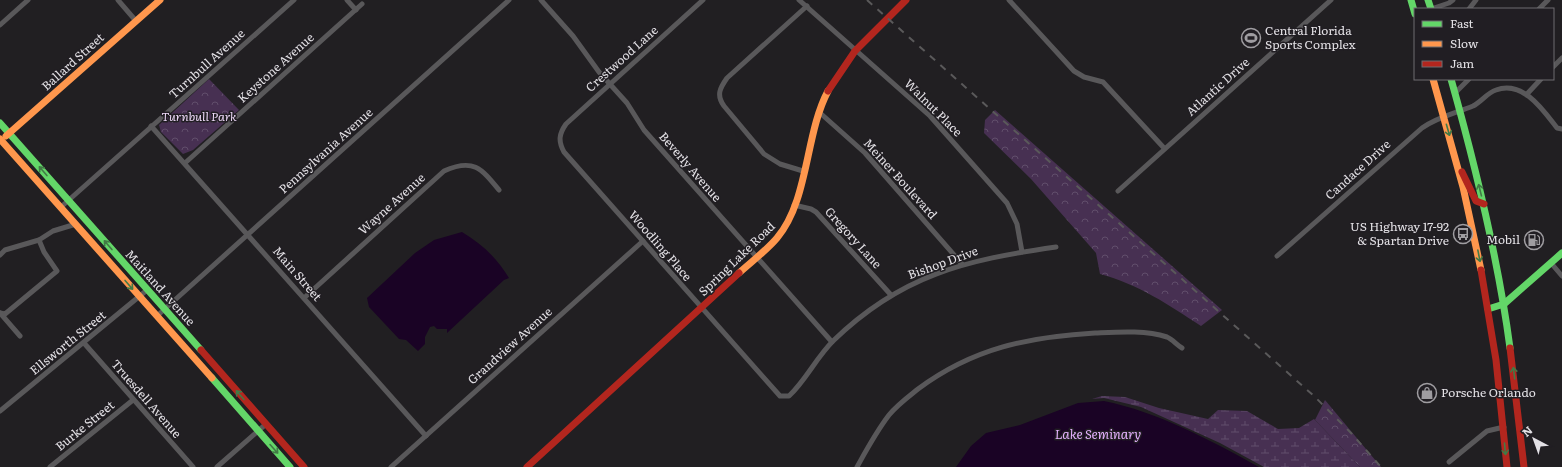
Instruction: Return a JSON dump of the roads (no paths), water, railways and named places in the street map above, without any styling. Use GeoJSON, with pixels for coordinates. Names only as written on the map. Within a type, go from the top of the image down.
{"type":"FeatureCollection","features":[{"type":"Feature","properties":{"kind":"main road","name":"Ballard Street"},"geometry":{"type":"LineString","coordinates":[[1,140],[10,134],[160,0]]}},
{"type":"Feature","properties":{"kind":"main road","name":"Spring Lake Road"},"geometry":{"type":"LineString","coordinates":[[527,467],[702,308],[784,230],[794,205],[819,112],[832,81],[857,49],[886,17],[906,0]]}},
{"type":"Feature","properties":{"kind":"main road"},"geometry":{"type":"LineString","coordinates":[[1411,0],[1414,10]]}},
{"type":"Feature","properties":{"kind":"main road"},"geometry":{"type":"LineString","coordinates":[[1434,80],[1457,162],[1478,252],[1488,309],[1504,427],[1507,467]]}},
{"type":"Feature","properties":{"kind":"main road"},"geometry":{"type":"LineString","coordinates":[[1451,80],[1484,204],[1504,304],[1517,394],[1524,467]]}},
{"type":"Feature","properties":{"kind":"main road","name":"Maitland Avenue"},"geometry":{"type":"LineString","coordinates":[[0,123],[304,467]]}},
{"type":"Feature","properties":{"kind":"main road","name":"Maitland Avenue"},"geometry":{"type":"LineString","coordinates":[[1,140],[290,467]]}},
{"type":"Feature","properties":{"kind":"main road"},"geometry":{"type":"LineString","coordinates":[[1457,162],[1476,200],[1484,204]]}},
{"type":"Feature","properties":{"kind":"main road"},"geometry":{"type":"LineString","coordinates":[[1488,309],[1504,304],[1562,253]]}},
{"type":"Feature","properties":{"kind":"street"},"geometry":{"type":"LineString","coordinates":[[0,25],[28,0]]}},
{"type":"Feature","properties":{"kind":"street"},"geometry":{"type":"LineString","coordinates":[[118,0],[136,21]]}},
{"type":"Feature","properties":{"kind":"street","name":"Turnbull Avenue"},"geometry":{"type":"LineString","coordinates":[[61,207],[294,0]]}},
{"type":"Feature","properties":{"kind":"street"},"geometry":{"type":"LineString","coordinates":[[347,0],[356,10]]}},
{"type":"Feature","properties":{"kind":"street","name":"Pennsylvania Avenue"},"geometry":{"type":"LineString","coordinates":[[157,316],[509,0]]}},
{"type":"Feature","properties":{"kind":"street","name":"Beverly Avenue"},"geometry":{"type":"LineString","coordinates":[[540,0],[573,36],[609,84],[627,103],[644,130],[832,342]]}},
{"type":"Feature","properties":{"kind":"street","name":"Crestwood Lane"},"geometry":{"type":"LineString","coordinates":[[560,138],[566,124],[703,0]]}},
{"type":"Feature","properties":{"kind":"street","name":"Walnut Place"},"geometry":{"type":"LineString","coordinates":[[800,0],[857,49],[930,116],[1007,203],[1018,224],[1022,252]]}},
{"type":"Feature","properties":{"kind":"street"},"geometry":{"type":"LineString","coordinates":[[1009,0],[1074,71],[1084,77],[1103,82],[1164,148]]}},
{"type":"Feature","properties":{"kind":"street","name":"Atlantic Drive"},"geometry":{"type":"LineString","coordinates":[[1118,191],[1164,148],[1332,0]]}},
{"type":"Feature","properties":{"kind":"street"},"geometry":{"type":"LineString","coordinates":[[1434,8],[1450,3],[1453,0]]}},
{"type":"Feature","properties":{"kind":"street"},"geometry":{"type":"LineString","coordinates":[[1469,8],[1476,0]]}},
{"type":"Feature","properties":{"kind":"street"},"geometry":{"type":"LineString","coordinates":[[1540,8],[1548,0]]}},
{"type":"Feature","properties":{"kind":"street","name":"Keystone Avenue"},"geometry":{"type":"LineString","coordinates":[[185,164],[362,4]]}},
{"type":"Feature","properties":{"kind":"street"},"geometry":{"type":"LineString","coordinates":[[803,171],[780,164],[764,154],[724,106],[719,99],[719,93],[727,78],[807,6]]}},
{"type":"Feature","properties":{"kind":"street"},"geometry":{"type":"LineString","coordinates":[[1554,66],[1562,58]]}},
{"type":"Feature","properties":{"kind":"street"},"geometry":{"type":"LineString","coordinates":[[1455,93],[1468,80]]}},
{"type":"Feature","properties":{"kind":"street"},"geometry":{"type":"LineString","coordinates":[[1540,80],[1527,94],[1536,102],[1557,128],[1562,129]]}},
{"type":"Feature","properties":{"kind":"street","name":"Candace Drive"},"geometry":{"type":"LineString","coordinates":[[1277,256],[1422,128],[1444,116],[1459,112],[1476,104],[1495,90],[1503,88],[1527,94]]}},
{"type":"Feature","properties":{"kind":"street","name":"Meiner Boulevard"},"geometry":{"type":"LineString","coordinates":[[819,112],[865,153],[962,264]]}},
{"type":"Feature","properties":{"kind":"street","name":"Main Street"},"geometry":{"type":"LineString","coordinates":[[151,126],[248,233],[426,436]]}},
{"type":"Feature","properties":{"kind":"street","name":"Woodling Place"},"geometry":{"type":"LineString","coordinates":[[560,138],[560,144],[564,152],[776,393],[784,397]]}},
{"type":"Feature","properties":{"kind":"street","name":"Wayne Avenue"},"geometry":{"type":"LineString","coordinates":[[304,298],[444,171],[465,164],[474,165],[482,170],[500,190]]}},
{"type":"Feature","properties":{"kind":"street","name":"Gregory Lane"},"geometry":{"type":"LineString","coordinates":[[794,205],[811,209],[816,212],[891,295]]}},
{"type":"Feature","properties":{"kind":"street"},"geometry":{"type":"LineString","coordinates":[[0,255],[5,250],[39,240],[54,231],[76,224]]}},
{"type":"Feature","properties":{"kind":"street"},"geometry":{"type":"LineString","coordinates":[[0,313],[5,314],[57,271],[44,252],[39,240]]}},
{"type":"Feature","properties":{"kind":"street","name":"Grandview Avenue"},"geometry":{"type":"LineString","coordinates":[[391,467],[643,241]]}},
{"type":"Feature","properties":{"kind":"street","name":"Bishop Drive"},"geometry":{"type":"LineString","coordinates":[[784,397],[793,392],[815,361],[832,342],[852,323],[891,295],[920,280],[962,264],[989,257],[1056,247]]}},
{"type":"Feature","properties":{"kind":"street"},"geometry":{"type":"LineString","coordinates":[[1551,263],[1562,276]]}},
{"type":"Feature","properties":{"kind":"street","name":"Ellsworth Street"},"geometry":{"type":"LineString","coordinates":[[0,410],[84,343],[147,290]]}},
{"type":"Feature","properties":{"kind":"street"},"geometry":{"type":"LineString","coordinates":[[0,313],[20,336]]}},
{"type":"Feature","properties":{"kind":"street"},"geometry":{"type":"LineString","coordinates":[[857,467],[872,438],[890,414],[907,398],[953,365],[974,356],[996,348],[1062,335],[1124,332],[1169,338],[1182,348]]}},
{"type":"Feature","properties":{"kind":"street","name":"Truesdell Avenue"},"geometry":{"type":"LineString","coordinates":[[84,343],[193,467]]}},
{"type":"Feature","properties":{"kind":"street","name":"Burke Street"},"geometry":{"type":"LineString","coordinates":[[50,467],[133,400]]}},
{"type":"Feature","properties":{"kind":"street"},"geometry":{"type":"LineString","coordinates":[[217,467],[266,424]]}},
{"type":"Feature","properties":{"kind":"street"},"geometry":{"type":"LineString","coordinates":[[1449,462],[1487,431],[1504,427]]}},
{"type":"Feature","properties":{"kind":"water"},"geometry":{"type":"Polygon","coordinates":[[[462,232],[476,241],[488,252],[509,278],[504,280],[447,333],[447,329],[437,329],[434,326],[430,327],[425,337],[425,344],[418,351],[406,340],[399,339],[369,307],[367,298],[415,253],[434,240],[462,232]]]}},
{"type":"Feature","properties":{"kind":"water","name":"Lake Seminary"},"geometry":{"type":"Polygon","coordinates":[[[1104,401],[1144,412],[1183,428],[1259,467],[956,467],[971,446],[986,433],[1020,425],[1078,403],[1104,401]]]}},
{"type":"Feature","properties":{"kind":"railway"},"geometry":{"type":"LineString","coordinates":[[867,0],[1314,396],[1352,434],[1381,467]]}},
{"type":"Feature","properties":{"kind":"place","name":"Central Florida Sports Complex"},"geometry":{"type":"Point","coordinates":[1251,38]}},
{"type":"Feature","properties":{"kind":"place","name":"US Highway 17-92 & Spartan Drive"},"geometry":{"type":"Point","coordinates":[1463,234]}},
{"type":"Feature","properties":{"kind":"place","name":"Mobil"},"geometry":{"type":"Point","coordinates":[1534,240]}},
{"type":"Feature","properties":{"kind":"place","name":"Porsche Orlando"},"geometry":{"type":"Point","coordinates":[1427,393]}},
{"type":"Feature","properties":{"kind":"park label","name":"Turnbull Park"},"geometry":{"type":"Point","coordinates":[199,117]}}]}
